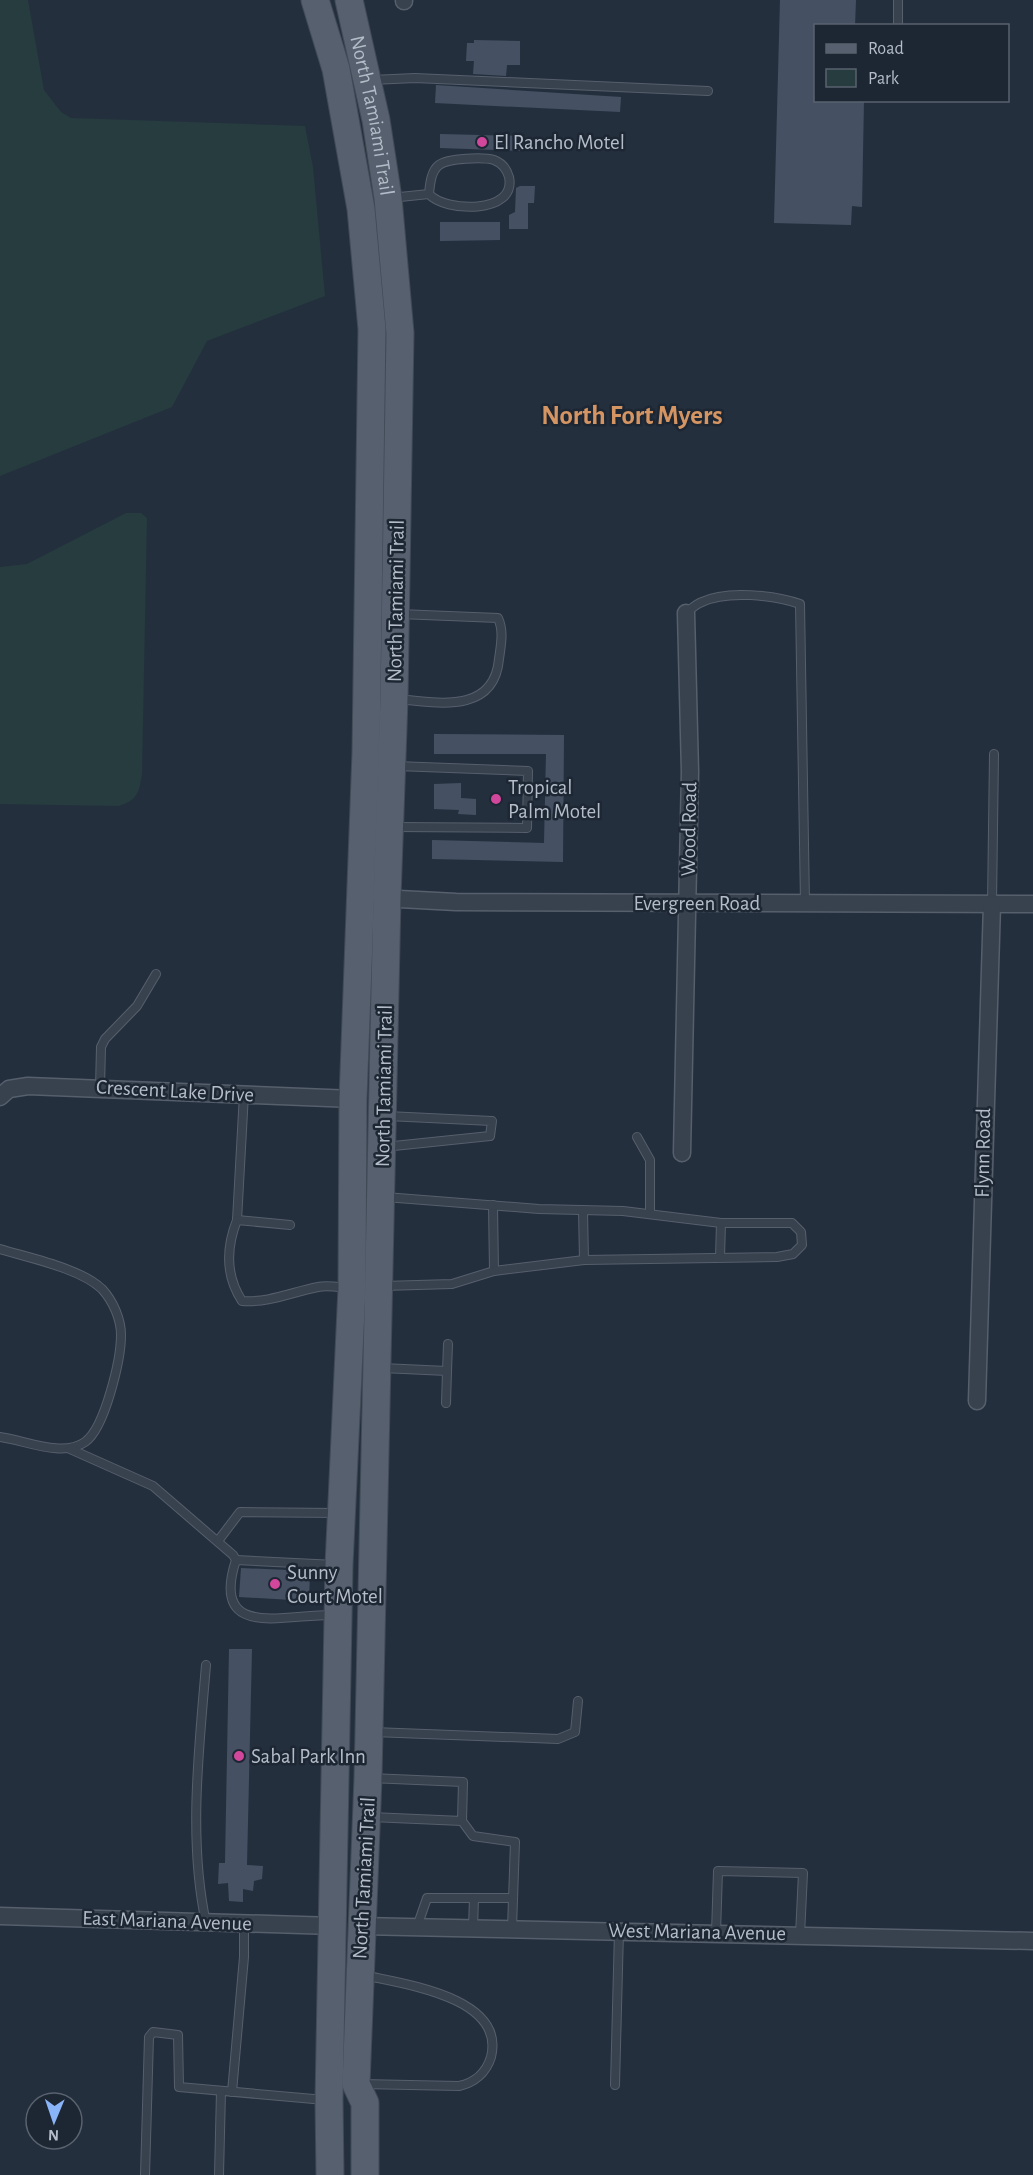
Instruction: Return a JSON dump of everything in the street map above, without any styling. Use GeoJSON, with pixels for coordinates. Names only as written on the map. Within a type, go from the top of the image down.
{"type":"FeatureCollection","features":[{"type":"Feature","properties":{"kind":"main road","name":"North Tamiami Trail"},"geometry":{"type":"LineString","coordinates":[[315,0],[336,69],[361,209],[372,329],[374,898],[384,1116],[367,1817],[356,2084],[365,2103],[365,2175]]}},
{"type":"Feature","properties":{"kind":"main road","name":"North Tamiami Trail"},"geometry":{"type":"LineString","coordinates":[[330,2175],[329,2100],[339,1565],[352,1288],[352,1099],[374,898],[390,827],[400,333],[388,198],[368,80],[349,0]]}},
{"type":"Feature","properties":{"kind":"main road"},"geometry":{"type":"LineString","coordinates":[[372,329],[382,356],[383,388],[390,398],[399,404]]}},
{"type":"Feature","properties":{"kind":"main road"},"geometry":{"type":"LineString","coordinates":[[371,417],[383,426],[390,440],[397,488]]}},
{"type":"Feature","properties":{"kind":"main road"},"geometry":{"type":"LineString","coordinates":[[347,1365],[355,1381],[360,1424],[366,1435],[376,1443]]}},
{"type":"Feature","properties":{"kind":"main road"},"geometry":{"type":"LineString","coordinates":[[345,1455],[360,1477],[362,1515],[367,1530],[374,1537]]}},
{"type":"Feature","properties":{"kind":"main road"},"geometry":{"type":"LineString","coordinates":[[335,1845],[342,1860],[348,1901],[361,1926]]}},
{"type":"Feature","properties":{"kind":"main road"},"geometry":{"type":"LineString","coordinates":[[334,1926],[344,1951],[348,1971],[350,2010],[358,2028]]}},
{"type":"Feature","properties":{"kind":"street","name":"Wood Road"},"geometry":{"type":"LineString","coordinates":[[682,1153],[690,772],[686,613]]}},
{"type":"Feature","properties":{"kind":"street","name":"Evergreen Road"},"geometry":{"type":"LineString","coordinates":[[374,898],[456,902],[1033,904]]}},
{"type":"Feature","properties":{"kind":"street","name":"Flynn Road"},"geometry":{"type":"LineString","coordinates":[[977,1401],[992,904]]}},
{"type":"Feature","properties":{"kind":"street","name":"Crescent Lake Drive"},"geometry":{"type":"LineString","coordinates":[[3,1091],[28,1086],[100,1087],[352,1099]]}},
{"type":"Feature","properties":{"kind":"street","name":"East Mariana Avenue"},"geometry":{"type":"LineString","coordinates":[[0,1916],[334,1926]]}},
{"type":"Feature","properties":{"kind":"street","name":"West Mariana Avenue"},"geometry":{"type":"LineString","coordinates":[[361,1926],[1033,1941]]}},
{"type":"Feature","properties":{"kind":"lane"},"geometry":{"type":"LineString","coordinates":[[898,0],[898,24]]}},
{"type":"Feature","properties":{"kind":"lane"},"geometry":{"type":"LineString","coordinates":[[368,80],[415,78],[708,91]]}},
{"type":"Feature","properties":{"kind":"lane"},"geometry":{"type":"LineString","coordinates":[[388,198],[429,194],[442,204],[496,204],[508,193],[510,179],[506,168],[494,160],[449,159],[437,166],[431,178],[429,194]]}},
{"type":"Feature","properties":{"kind":"lane"},"geometry":{"type":"LineString","coordinates":[[686,613],[702,601],[733,595],[781,597],[800,604],[805,903]]}},
{"type":"Feature","properties":{"kind":"lane"},"geometry":{"type":"LineString","coordinates":[[394,699],[442,702],[471,700],[483,695],[492,684],[498,669],[502,628],[498,618],[395,614]]}},
{"type":"Feature","properties":{"kind":"lane"},"geometry":{"type":"LineString","coordinates":[[992,904],[994,753]]}},
{"type":"Feature","properties":{"kind":"lane"},"geometry":{"type":"LineString","coordinates":[[390,827],[527,828],[528,771],[391,765]]}},
{"type":"Feature","properties":{"kind":"lane"},"geometry":{"type":"LineString","coordinates":[[100,1087],[101,1047],[105,1039],[137,1006],[156,974]]}},
{"type":"Feature","properties":{"kind":"lane"},"geometry":{"type":"LineString","coordinates":[[244,1094],[237,1220],[228,1256],[232,1286],[242,1301],[256,1302],[296,1294],[319,1286],[352,1288]]}},
{"type":"Feature","properties":{"kind":"lane"},"geometry":{"type":"LineString","coordinates":[[383,1147],[490,1136],[492,1121],[384,1116]]}},
{"type":"Feature","properties":{"kind":"lane"},"geometry":{"type":"LineString","coordinates":[[637,1137],[650,1160],[650,1214]]}},
{"type":"Feature","properties":{"kind":"lane"},"geometry":{"type":"LineString","coordinates":[[380,1286],[452,1284],[494,1271],[584,1260],[777,1257],[793,1254],[802,1245],[801,1232],[792,1223],[721,1222],[650,1214],[382,1197]]}},
{"type":"Feature","properties":{"kind":"lane"},"geometry":{"type":"LineString","coordinates":[[493,1205],[494,1271]]}},
{"type":"Feature","properties":{"kind":"lane"},"geometry":{"type":"LineString","coordinates":[[583,1210],[584,1260]]}},
{"type":"Feature","properties":{"kind":"lane"},"geometry":{"type":"LineString","coordinates":[[237,1220],[290,1226]]}},
{"type":"Feature","properties":{"kind":"lane"},"geometry":{"type":"LineString","coordinates":[[720,1257],[721,1222]]}},
{"type":"Feature","properties":{"kind":"lane"},"geometry":{"type":"LineString","coordinates":[[0,1249],[78,1275],[102,1289],[117,1310],[121,1334],[113,1383],[98,1425],[86,1442],[70,1449]]}},
{"type":"Feature","properties":{"kind":"lane"},"geometry":{"type":"LineString","coordinates":[[446,1402],[448,1344]]}},
{"type":"Feature","properties":{"kind":"lane"},"geometry":{"type":"LineString","coordinates":[[378,1368],[447,1371]]}},
{"type":"Feature","properties":{"kind":"lane"},"geometry":{"type":"LineString","coordinates":[[0,1437],[70,1449],[153,1486],[218,1541],[236,1560],[339,1565]]}},
{"type":"Feature","properties":{"kind":"lane"},"geometry":{"type":"LineString","coordinates":[[218,1541],[240,1512],[343,1513]]}},
{"type":"Feature","properties":{"kind":"lane"},"geometry":{"type":"LineString","coordinates":[[236,1560],[230,1578],[230,1597],[240,1611],[267,1619],[300,1615],[339,1615]]}},
{"type":"Feature","properties":{"kind":"lane"},"geometry":{"type":"LineString","coordinates":[[206,1665],[198,1756],[197,1871],[206,1923]]}},
{"type":"Feature","properties":{"kind":"lane"},"geometry":{"type":"LineString","coordinates":[[369,1732],[558,1739],[575,1732],[578,1701]]}},
{"type":"Feature","properties":{"kind":"lane"},"geometry":{"type":"LineString","coordinates":[[368,1778],[463,1782],[462,1821],[473,1836],[515,1842],[512,1928]]}},
{"type":"Feature","properties":{"kind":"lane"},"geometry":{"type":"LineString","coordinates":[[367,1817],[462,1821]]}},
{"type":"Feature","properties":{"kind":"lane"},"geometry":{"type":"LineString","coordinates":[[716,1933],[718,1871],[729,1871],[803,1873],[800,1935]]}},
{"type":"Feature","properties":{"kind":"lane"},"geometry":{"type":"LineString","coordinates":[[417,1928],[427,1898],[513,1898]]}},
{"type":"Feature","properties":{"kind":"lane"},"geometry":{"type":"LineString","coordinates":[[473,1928],[474,1898]]}},
{"type":"Feature","properties":{"kind":"lane"},"geometry":{"type":"LineString","coordinates":[[232,2092],[244,1957],[244,1924]]}},
{"type":"Feature","properties":{"kind":"lane"},"geometry":{"type":"LineString","coordinates":[[615,2085],[619,1931]]}},
{"type":"Feature","properties":{"kind":"lane"},"geometry":{"type":"LineString","coordinates":[[356,2084],[459,2086],[472,2083],[489,2062],[493,2049],[487,2024],[465,2004],[359,1975]]}},
{"type":"Feature","properties":{"kind":"lane"},"geometry":{"type":"LineString","coordinates":[[145,2175],[149,2037],[153,2032],[178,2035],[179,2087],[329,2100]]}},
{"type":"Feature","properties":{"kind":"lane"},"geometry":{"type":"LineString","coordinates":[[219,2175],[221,2091]]}},
{"type":"Feature","properties":{"kind":"green space"},"geometry":{"type":"Polygon","coordinates":[[[0,0],[28,0],[44,90],[61,112],[71,118],[305,126],[313,167],[325,296],[207,341],[172,407],[0,476],[0,0]]]}},
{"type":"Feature","properties":{"kind":"green space"},"geometry":{"type":"Polygon","coordinates":[[[126,513],[141,513],[147,518],[142,774],[137,794],[130,801],[119,806],[0,804],[0,567],[27,564],[126,513]]]}},
{"type":"Feature","properties":{"kind":"building"},"geometry":{"type":"Polygon","coordinates":[[[780,0],[856,0],[855,24],[814,24],[814,102],[864,102],[862,207],[852,206],[851,225],[774,223],[780,0]]]}},
{"type":"Feature","properties":{"kind":"building"},"geometry":{"type":"Polygon","coordinates":[[[474,40],[520,41],[520,65],[507,65],[506,76],[473,74],[474,61],[466,61],[467,43],[474,43],[474,40]]]}},
{"type":"Feature","properties":{"kind":"building"},"geometry":{"type":"Polygon","coordinates":[[[436,85],[621,97],[620,112],[435,103],[436,85]]]}},
{"type":"Feature","properties":{"kind":"building","name":"El Rancho Motel"},"geometry":{"type":"Polygon","coordinates":[[[440,134],[525,136],[524,151],[440,148],[440,134]]]}},
{"type":"Feature","properties":{"kind":"building"},"geometry":{"type":"Polygon","coordinates":[[[535,186],[534,203],[528,203],[528,229],[509,229],[509,215],[515,212],[516,188],[535,186]]]}},
{"type":"Feature","properties":{"kind":"building"},"geometry":{"type":"Polygon","coordinates":[[[440,222],[500,222],[500,240],[440,241],[440,222]]]}},
{"type":"Feature","properties":{"kind":"building"},"geometry":{"type":"Polygon","coordinates":[[[434,734],[564,735],[563,862],[432,859],[432,840],[544,843],[546,754],[434,754],[434,734]]]}},
{"type":"Feature","properties":{"kind":"building"},"geometry":{"type":"Polygon","coordinates":[[[461,783],[461,798],[476,799],[476,815],[458,814],[459,810],[434,809],[434,784],[461,783]]]}},
{"type":"Feature","properties":{"kind":"building","name":"Sunny Court Motel"},"geometry":{"type":"Polygon","coordinates":[[[241,1568],[310,1571],[309,1601],[239,1597],[241,1568]]]}},
{"type":"Feature","properties":{"kind":"building","name":"Sabal Park Inn"},"geometry":{"type":"Polygon","coordinates":[[[229,1649],[252,1649],[247,1865],[263,1866],[262,1879],[254,1881],[253,1891],[243,1889],[243,1902],[229,1901],[228,1883],[218,1884],[219,1863],[225,1863],[229,1649]]]}},
{"type":"Feature","properties":{"kind":"place","name":"El Rancho Motel"},"geometry":{"type":"Point","coordinates":[482,142]}},
{"type":"Feature","properties":{"kind":"place","name":"Tropical Palm Motel"},"geometry":{"type":"Point","coordinates":[496,799]}},
{"type":"Feature","properties":{"kind":"place","name":"Sunny Court Motel"},"geometry":{"type":"Point","coordinates":[275,1584]}},
{"type":"Feature","properties":{"kind":"place","name":"Sabal Park Inn"},"geometry":{"type":"Point","coordinates":[239,1756]}},
{"type":"Feature","properties":{"kind":"district","name":"North Fort Myers"},"geometry":{"type":"Point","coordinates":[632,415]}}]}
